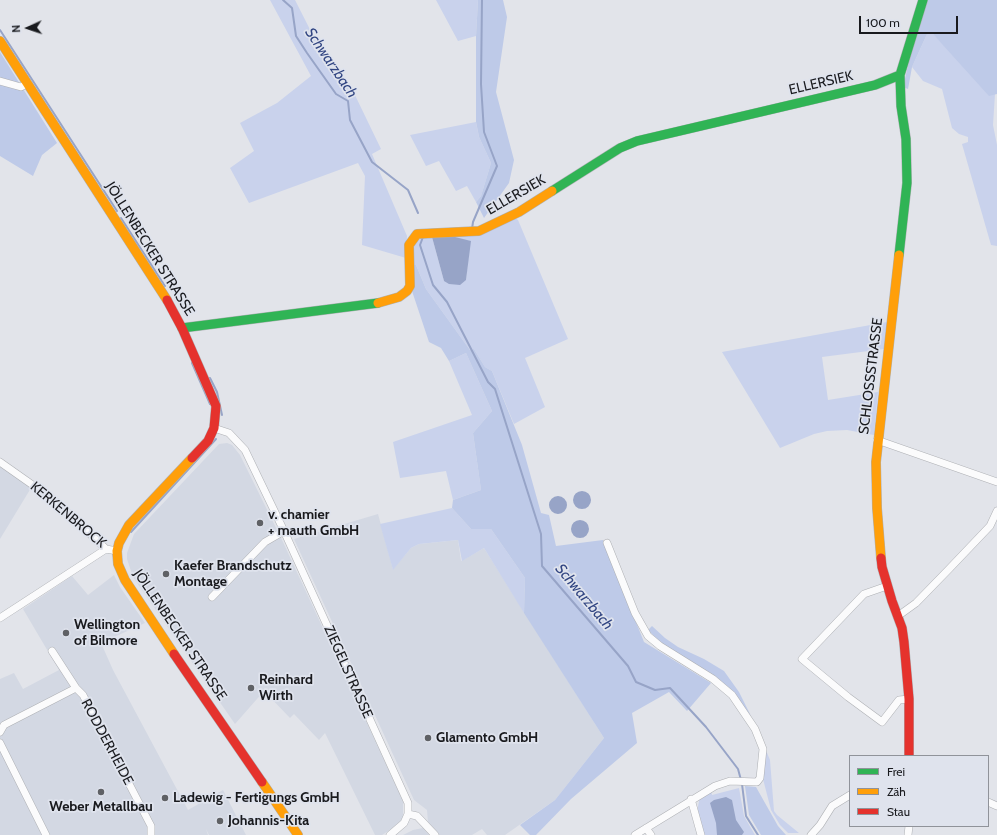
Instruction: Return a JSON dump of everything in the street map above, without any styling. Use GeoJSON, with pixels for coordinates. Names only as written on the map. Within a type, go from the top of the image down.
{"type":"FeatureCollection","features":[{"type":"Feature","properties":{"kind":"street","name":"SCHLOSSSTRASSE"},"geometry":{"type":"LineString","coordinates":[[910,755],[909,699],[904,642],[898,616],[887,586],[879,539],[876,477],[877,440],[907,183],[906,139],[900,106],[900,76],[923,0]]}},
{"type":"Feature","properties":{"kind":"street","name":"JÖLLENBECKER STRASSE"},"geometry":{"type":"LineString","coordinates":[[0,41],[163,293],[182,328],[212,394],[216,406],[214,428],[201,450],[129,525],[117,552],[118,564],[124,580],[298,835]]}},
{"type":"Feature","properties":{"kind":"street","name":"ELLERSIEK"},"geometry":{"type":"LineString","coordinates":[[182,328],[386,302],[404,295],[410,286],[409,245],[417,234],[472,231],[492,226],[519,212],[620,148],[637,141],[875,85],[900,76]]}},
{"type":"Feature","properties":{"kind":"street"},"geometry":{"type":"LineString","coordinates":[[0,81],[21,87],[28,83]]}},
{"type":"Feature","properties":{"kind":"street","name":"ZIEGELSTRASSE"},"geometry":{"type":"LineString","coordinates":[[214,428],[229,433],[245,450],[284,531],[408,803],[408,814]]}},
{"type":"Feature","properties":{"kind":"street"},"geometry":{"type":"LineString","coordinates":[[877,440],[997,482]]}},
{"type":"Feature","properties":{"kind":"street","name":"KERKENBROCK"},"geometry":{"type":"LineString","coordinates":[[0,462],[54,500],[106,549],[117,552]]}},
{"type":"Feature","properties":{"kind":"street"},"geometry":{"type":"LineString","coordinates":[[898,616],[916,603],[990,526],[997,511]]}},
{"type":"Feature","properties":{"kind":"street"},"geometry":{"type":"LineString","coordinates":[[212,597],[266,542],[284,531]]}},
{"type":"Feature","properties":{"kind":"street"},"geometry":{"type":"LineString","coordinates":[[607,542],[635,613],[648,636],[660,646],[713,679],[732,695],[755,729],[760,738],[763,749],[760,778],[757,782],[745,783],[736,781],[715,786],[691,799],[636,835]]}},
{"type":"Feature","properties":{"kind":"street"},"geometry":{"type":"LineString","coordinates":[[0,618],[106,549]]}},
{"type":"Feature","properties":{"kind":"street"},"geometry":{"type":"LineString","coordinates":[[887,586],[864,594],[802,659],[848,697],[882,722],[899,700],[909,699]]}},
{"type":"Feature","properties":{"kind":"street"},"geometry":{"type":"LineString","coordinates":[[52,651],[76,688]]}},
{"type":"Feature","properties":{"kind":"street","name":"RODDERHEIDE"},"geometry":{"type":"LineString","coordinates":[[0,732],[4,725],[76,688],[83,695],[152,826],[152,835],[159,835]]}},
{"type":"Feature","properties":{"kind":"street"},"geometry":{"type":"LineString","coordinates":[[0,743],[46,835]]}},
{"type":"Feature","properties":{"kind":"street"},"geometry":{"type":"LineString","coordinates":[[811,835],[820,825],[832,806],[849,796]]}},
{"type":"Feature","properties":{"kind":"street"},"geometry":{"type":"LineString","coordinates":[[691,799],[701,835]]}},
{"type":"Feature","properties":{"kind":"street"},"geometry":{"type":"LineString","coordinates":[[390,835],[400,827],[408,814],[417,816],[435,835]]}},
{"type":"Feature","properties":{"kind":"street"},"geometry":{"type":"LineString","coordinates":[[646,828],[651,835]]}},
{"type":"Feature","properties":{"kind":"shaded area"},"geometry":{"type":"Polygon","coordinates":[[[270,0],[295,0],[326,61],[353,91],[381,149],[372,154],[407,236],[406,258],[362,245],[365,176],[358,163],[249,203],[230,168],[254,151],[240,123],[277,103],[311,76],[270,0]]]}},
{"type":"Feature","properties":{"kind":"shaded area"},"geometry":{"type":"Polygon","coordinates":[[[436,0],[478,0],[476,36],[458,41],[436,0]]]}},
{"type":"Feature","properties":{"kind":"shaded area"},"geometry":{"type":"Polygon","coordinates":[[[478,0],[503,0],[507,17],[496,92],[514,160],[509,183],[484,218],[476,202],[481,196],[491,163],[479,137],[476,122],[476,36],[478,0]]]}},
{"type":"Feature","properties":{"kind":"shaded area"},"geometry":{"type":"Polygon","coordinates":[[[926,0],[997,0],[997,94],[989,96],[933,34],[928,32],[912,67],[908,89],[903,87],[917,27],[926,0]]]}},
{"type":"Feature","properties":{"kind":"shaded area"},"geometry":{"type":"Polygon","coordinates":[[[928,32],[933,34],[995,94],[993,125],[997,145],[997,246],[991,245],[962,144],[968,142],[968,137],[959,134],[952,128],[942,89],[923,81],[912,67],[928,32]]]}},
{"type":"Feature","properties":{"kind":"shaded area"},"geometry":{"type":"Polygon","coordinates":[[[0,52],[57,143],[42,155],[33,176],[0,156],[0,52]]]}},
{"type":"Feature","properties":{"kind":"shaded area"},"geometry":{"type":"Polygon","coordinates":[[[476,122],[479,137],[491,163],[481,196],[476,202],[467,186],[456,191],[439,161],[426,166],[410,135],[476,122]]]}},
{"type":"Feature","properties":{"kind":"shaded area"},"geometry":{"type":"Polygon","coordinates":[[[515,218],[518,220],[568,339],[525,358],[545,407],[514,424],[492,371],[485,367],[474,349],[470,350],[426,289],[416,265],[411,265],[414,243],[420,236],[479,235],[515,218]],[[432,237],[444,281],[466,280],[470,241],[432,237]]]}},
{"type":"Feature","properties":{"kind":"shaded area"},"geometry":{"type":"Polygon","coordinates":[[[432,237],[455,237],[471,241],[466,280],[460,285],[449,284],[444,281],[432,237]]]}},
{"type":"Feature","properties":{"kind":"shaded area"},"geometry":{"type":"Polygon","coordinates":[[[411,265],[416,265],[426,289],[470,350],[474,349],[485,367],[492,371],[522,445],[541,513],[549,515],[556,546],[603,540],[644,642],[711,683],[687,711],[669,692],[632,713],[637,743],[571,799],[536,835],[530,835],[520,825],[555,800],[604,738],[524,613],[525,578],[491,529],[471,529],[452,508],[453,500],[481,490],[473,433],[492,411],[466,353],[449,361],[441,348],[429,342],[412,291],[411,265]]]}},
{"type":"Feature","properties":{"kind":"shaded area"},"geometry":{"type":"Polygon","coordinates":[[[887,322],[884,349],[822,357],[828,400],[878,392],[874,435],[847,430],[827,431],[814,434],[780,448],[722,352],[887,322]]]}},
{"type":"Feature","properties":{"kind":"shaded area"},"geometry":{"type":"Polygon","coordinates":[[[466,353],[492,411],[473,433],[481,490],[453,500],[446,471],[400,478],[393,442],[472,415],[449,361],[466,353]]]}},
{"type":"Feature","properties":{"kind":"shaded area"},"geometry":{"type":"Polygon","coordinates":[[[227,443],[232,445],[240,455],[283,542],[403,801],[403,817],[399,824],[382,835],[375,835],[325,733],[319,740],[294,714],[290,718],[264,691],[235,724],[133,577],[127,559],[127,553],[134,534],[219,444],[227,443]]]}},
{"type":"Feature","properties":{"kind":"shaded area"},"geometry":{"type":"Polygon","coordinates":[[[0,466],[31,488],[0,539],[0,466]]]}},
{"type":"Feature","properties":{"kind":"shaded area"},"geometry":{"type":"Polygon","coordinates":[[[578,491],[586,491],[591,496],[589,507],[586,509],[578,509],[573,504],[573,496],[578,491]]]}},
{"type":"Feature","properties":{"kind":"shaded area"},"geometry":{"type":"Polygon","coordinates":[[[554,496],[562,496],[567,501],[565,512],[562,514],[554,514],[549,509],[549,501],[554,496]]]}},
{"type":"Feature","properties":{"kind":"shaded area"},"geometry":{"type":"Polygon","coordinates":[[[452,508],[471,529],[491,529],[525,578],[524,613],[484,548],[462,561],[458,540],[419,544],[411,548],[393,570],[380,524],[452,508]]]}},
{"type":"Feature","properties":{"kind":"shaded area"},"geometry":{"type":"Polygon","coordinates":[[[378,514],[393,569],[411,548],[419,544],[458,540],[461,561],[484,548],[604,738],[555,800],[505,835],[487,835],[482,829],[472,835],[439,835],[428,822],[427,810],[414,800],[294,539],[378,514]]]}},
{"type":"Feature","properties":{"kind":"shaded area"},"geometry":{"type":"Polygon","coordinates":[[[580,520],[586,523],[589,529],[586,535],[580,538],[574,535],[571,529],[574,523],[580,520]]]}},
{"type":"Feature","properties":{"kind":"shaded area"},"geometry":{"type":"Polygon","coordinates":[[[114,575],[120,587],[145,623],[101,643],[113,670],[188,810],[223,790],[246,835],[209,835],[206,829],[208,835],[0,835],[0,679],[14,673],[23,689],[59,670],[23,609],[72,576],[88,595],[114,575]]]}},
{"type":"Feature","properties":{"kind":"shaded area"},"geometry":{"type":"Polygon","coordinates":[[[652,626],[678,647],[704,659],[724,671],[739,692],[751,716],[735,694],[662,644],[648,630],[652,626]]]}},
{"type":"Feature","properties":{"kind":"shaded area"},"geometry":{"type":"Polygon","coordinates":[[[765,748],[770,760],[774,811],[799,833],[788,833],[780,825],[771,810],[763,779],[765,748]]]}},
{"type":"Feature","properties":{"kind":"shaded area"},"geometry":{"type":"Polygon","coordinates":[[[745,786],[756,787],[778,826],[786,835],[761,835],[749,815],[745,786]]]}},
{"type":"Feature","properties":{"kind":"shaded area"},"geometry":{"type":"Polygon","coordinates":[[[739,788],[744,816],[755,835],[703,835],[697,812],[700,796],[711,790],[712,795],[739,788]]]}},
{"type":"Feature","properties":{"kind":"shaded area"},"geometry":{"type":"Polygon","coordinates":[[[726,797],[732,800],[736,820],[744,832],[742,835],[717,835],[716,823],[710,803],[714,800],[726,797]]]}},
{"type":"Feature","properties":{"kind":"shaded area"},"geometry":{"type":"Polygon","coordinates":[[[423,828],[429,835],[403,835],[413,830],[423,828]]]}},
{"type":"Feature","properties":{"kind":"waterway","name":"Schwarzbach"},"geometry":{"type":"LineString","coordinates":[[283,0],[292,8],[296,36],[336,94],[348,101],[350,120],[372,162],[408,190],[418,213]]}},
{"type":"Feature","properties":{"kind":"waterway"},"geometry":{"type":"LineString","coordinates":[[472,229],[473,222],[497,166],[484,132],[481,84],[482,0]]}},
{"type":"Feature","properties":{"kind":"waterway"},"geometry":{"type":"LineString","coordinates":[[0,30],[117,211]]}},
{"type":"Feature","properties":{"kind":"waterway"},"geometry":{"type":"LineString","coordinates":[[121,218],[165,286]]}},
{"type":"Feature","properties":{"kind":"waterway","name":"Schwarzbach"},"geometry":{"type":"LineString","coordinates":[[423,237],[420,245],[433,285],[447,302],[488,382],[495,389],[541,534],[542,566],[628,666],[636,682],[655,690],[670,688],[706,727],[738,769],[741,780]]}},
{"type":"Feature","properties":{"kind":"waterway"},"geometry":{"type":"LineString","coordinates":[[192,363],[210,404]]}},
{"type":"Feature","properties":{"kind":"waterway"},"geometry":{"type":"LineString","coordinates":[[210,378],[217,392],[222,415]]}},
{"type":"Feature","properties":{"kind":"waterway"},"geometry":{"type":"LineString","coordinates":[[131,532],[216,439]]}},
{"type":"Feature","properties":{"kind":"waterway","name":"Schwarzbach"},"geometry":{"type":"LineString","coordinates":[[742,784],[746,816],[758,835]]}},
{"type":"Feature","properties":{"kind":"traffic: fast"},"geometry":{"type":"LineString","coordinates":[[899,255],[907,183],[906,139],[901,106],[900,75],[923,0]]}},
{"type":"Feature","properties":{"kind":"traffic: fast"},"geometry":{"type":"LineString","coordinates":[[552,191],[620,148],[637,141],[875,85],[900,75]]}},
{"type":"Feature","properties":{"kind":"traffic: fast"},"geometry":{"type":"LineString","coordinates":[[182,328],[378,303]]}},
{"type":"Feature","properties":{"kind":"traffic: slow"},"geometry":{"type":"LineString","coordinates":[[0,41],[167,300]]}},
{"type":"Feature","properties":{"kind":"traffic: slow"},"geometry":{"type":"LineString","coordinates":[[378,303],[399,297],[407,291],[410,286],[409,245],[417,234],[479,231],[519,212],[552,191]]}},
{"type":"Feature","properties":{"kind":"traffic: slow"},"geometry":{"type":"LineString","coordinates":[[881,558],[877,508],[876,462],[899,255]]}},
{"type":"Feature","properties":{"kind":"traffic: slow"},"geometry":{"type":"LineString","coordinates":[[174,654],[125,580],[118,564],[117,551],[119,543],[129,525],[192,458]]}},
{"type":"Feature","properties":{"kind":"traffic: slow"},"geometry":{"type":"LineString","coordinates":[[262,782],[298,835]]}},
{"type":"Feature","properties":{"kind":"traffic: jam"},"geometry":{"type":"LineString","coordinates":[[167,300],[182,328],[216,406],[214,428],[208,441],[192,458]]}},
{"type":"Feature","properties":{"kind":"traffic: jam"},"geometry":{"type":"LineString","coordinates":[[881,558],[882,567],[892,601],[902,628],[904,642],[909,699],[909,755]]}},
{"type":"Feature","properties":{"kind":"traffic: jam"},"geometry":{"type":"LineString","coordinates":[[174,654],[262,782]]}},
{"type":"Feature","properties":{"kind":"place","name":"v. chamier + mauth GmbH"},"geometry":{"type":"Point","coordinates":[260,523]}},
{"type":"Feature","properties":{"kind":"place","name":"Kaefer Brandschutz Montage"},"geometry":{"type":"Point","coordinates":[166,574]}},
{"type":"Feature","properties":{"kind":"place","name":"Wellington of Bilmore"},"geometry":{"type":"Point","coordinates":[66,633]}},
{"type":"Feature","properties":{"kind":"place","name":"Reinhard Wirth"},"geometry":{"type":"Point","coordinates":[251,688]}},
{"type":"Feature","properties":{"kind":"place","name":"Glamento GmbH"},"geometry":{"type":"Point","coordinates":[428,738]}},
{"type":"Feature","properties":{"kind":"place","name":"Weber Metallbau"},"geometry":{"type":"Point","coordinates":[101,792]}},
{"type":"Feature","properties":{"kind":"place","name":"Ladewig - Fertigungs GmbH"},"geometry":{"type":"Point","coordinates":[165,798]}},
{"type":"Feature","properties":{"kind":"place","name":"Johannis-Kita"},"geometry":{"type":"Point","coordinates":[220,821]}}]}
